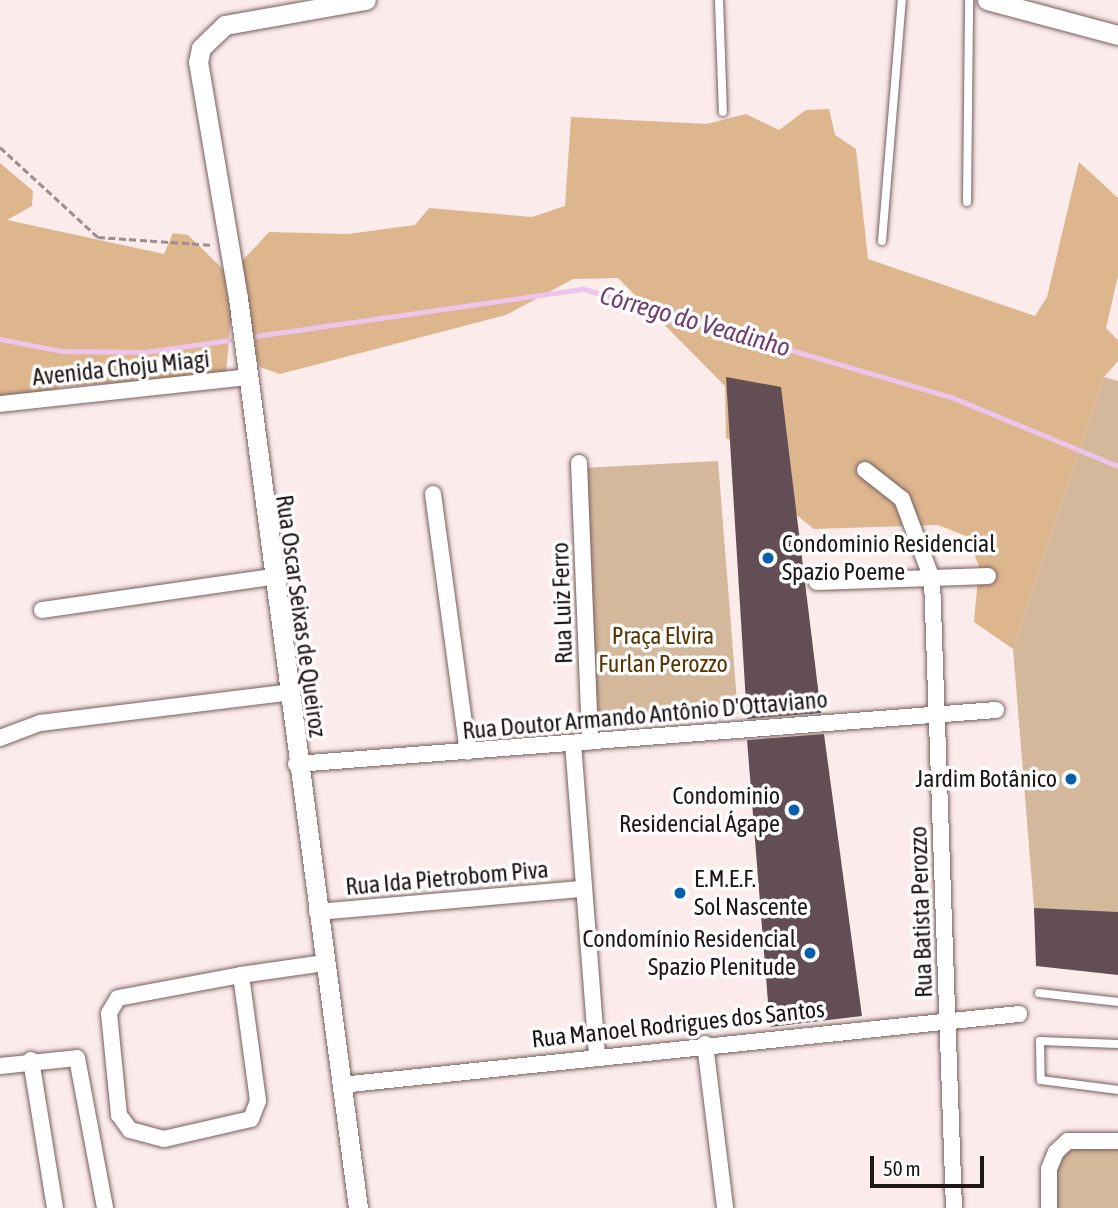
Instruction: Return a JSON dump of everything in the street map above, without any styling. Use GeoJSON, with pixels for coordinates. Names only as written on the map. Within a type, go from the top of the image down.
{"type":"FeatureCollection","features":[{"type":"Feature","properties":{"kind":"street","name":"Rua Oscar Seixas de Queiroz"},"geometry":{"type":"LineString","coordinates":[[358,1208],[270,578],[243,342],[198,62],[211,35],[255,16],[366,0]]}},
{"type":"Feature","properties":{"kind":"street"},"geometry":{"type":"LineString","coordinates":[[987,0],[1118,35]]}},
{"type":"Feature","properties":{"kind":"street","name":"Avenida Choju Miagi"},"geometry":{"type":"LineString","coordinates":[[0,404],[247,377]]}},
{"type":"Feature","properties":{"kind":"street","name":"Rua Luiz Ferro"},"geometry":{"type":"LineString","coordinates":[[579,463],[590,741]]}},
{"type":"Feature","properties":{"kind":"street","name":"Rua Batista Perozzo"},"geometry":{"type":"LineString","coordinates":[[865,470],[902,499],[932,579],[954,1208]]}},
{"type":"Feature","properties":{"kind":"street"},"geometry":{"type":"LineString","coordinates":[[433,494],[468,752]]}},
{"type":"Feature","properties":{"kind":"street"},"geometry":{"type":"LineString","coordinates":[[817,582],[988,576]]}},
{"type":"Feature","properties":{"kind":"street"},"geometry":{"type":"LineString","coordinates":[[42,610],[270,578]]}},
{"type":"Feature","properties":{"kind":"street"},"geometry":{"type":"LineString","coordinates":[[0,738],[40,723],[286,693]]}},
{"type":"Feature","properties":{"kind":"street","name":"Rua Doutor Armando Antônio D'Ottaviano"},"geometry":{"type":"LineString","coordinates":[[296,765],[996,710]]}},
{"type":"Feature","properties":{"kind":"street"},"geometry":{"type":"LineString","coordinates":[[573,743],[581,889],[597,1055]]}},
{"type":"Feature","properties":{"kind":"street","name":"Rua Ida Pietrobom Piva"},"geometry":{"type":"LineString","coordinates":[[317,912],[581,889]]}},
{"type":"Feature","properties":{"kind":"street"},"geometry":{"type":"LineString","coordinates":[[241,975],[258,1101],[251,1119],[164,1139],[130,1130],[119,1115],[113,1004],[125,995],[241,975],[324,963]]}},
{"type":"Feature","properties":{"kind":"street","name":"Rua Manoel Rodrigues dos Santos"},"geometry":{"type":"LineString","coordinates":[[341,1085],[947,1018],[1019,1014]]}},
{"type":"Feature","properties":{"kind":"street"},"geometry":{"type":"LineString","coordinates":[[705,1044],[725,1208]]}},
{"type":"Feature","properties":{"kind":"street"},"geometry":{"type":"LineString","coordinates":[[0,1066],[68,1055],[82,1066],[105,1208]]}},
{"type":"Feature","properties":{"kind":"street"},"geometry":{"type":"LineString","coordinates":[[31,1060],[55,1208]]}},
{"type":"Feature","properties":{"kind":"street"},"geometry":{"type":"LineString","coordinates":[[1049,1208],[1049,1169],[1068,1141],[1118,1142]]}},
{"type":"Feature","properties":{"kind":"lane"},"geometry":{"type":"LineString","coordinates":[[719,0],[723,112]]}},
{"type":"Feature","properties":{"kind":"lane"},"geometry":{"type":"LineString","coordinates":[[882,241],[902,0]]}},
{"type":"Feature","properties":{"kind":"lane"},"geometry":{"type":"LineString","coordinates":[[967,202],[969,0]]}},
{"type":"Feature","properties":{"kind":"lane"},"geometry":{"type":"LineString","coordinates":[[1039,993],[1118,1002]]}},
{"type":"Feature","properties":{"kind":"lane"},"geometry":{"type":"LineString","coordinates":[[1118,1044],[1040,1041],[1041,1080],[1118,1090]]}},
{"type":"Feature","properties":{"kind":"path"},"geometry":{"type":"LineString","coordinates":[[0,147],[98,237],[228,245]]}},
{"type":"Feature","properties":{"kind":"green space","name":"Jardim Botânico"},"geometry":{"type":"Polygon","coordinates":[[[1104,377],[1118,381],[1118,942],[1037,944],[1013,649],[1104,377]]]}},
{"type":"Feature","properties":{"kind":"green space","name":"Praça Elvira Furlan Perozzo"},"geometry":{"type":"Polygon","coordinates":[[[718,461],[738,714],[617,728],[597,710],[582,468],[718,461]]]}},
{"type":"Feature","properties":{"kind":"green space"},"geometry":{"type":"Polygon","coordinates":[[[1071,1144],[1118,1148],[1118,1208],[1056,1208],[1055,1173],[1071,1144]]]}},
{"type":"Feature","properties":{"kind":"shaded area"},"geometry":{"type":"Polygon","coordinates":[[[829,109],[835,135],[856,149],[868,259],[1035,316],[1047,297],[1079,162],[1118,198],[1118,276],[1106,328],[1118,340],[1118,361],[1104,377],[1013,649],[974,622],[979,566],[966,536],[938,525],[814,529],[776,499],[756,450],[726,438],[725,386],[618,278],[573,279],[506,315],[280,374],[260,367],[246,328],[231,317],[226,374],[61,387],[0,407],[0,163],[33,191],[32,206],[7,220],[164,254],[173,233],[188,235],[229,275],[269,232],[348,234],[415,225],[429,208],[532,217],[565,206],[571,117],[707,124],[746,114],[779,130],[806,110],[829,109]]]}},
{"type":"Feature","properties":{"kind":"building","name":"Condominio Residencial Spazio Poeme"},"geometry":{"type":"Polygon","coordinates":[[[726,377],[781,387],[821,713],[747,719],[726,377]]]}},
{"type":"Feature","properties":{"kind":"building"},"geometry":{"type":"Polygon","coordinates":[[[824,734],[862,1016],[770,1027],[747,740],[824,734]]]}},
{"type":"Feature","properties":{"kind":"building"},"geometry":{"type":"Polygon","coordinates":[[[1034,908],[1118,912],[1118,975],[1036,966],[1034,908]]]}},
{"type":"Feature","properties":{"kind":"waterway","name":"Córrego do Veadinho"},"geometry":{"type":"LineString","coordinates":[[256,336],[584,289],[954,398],[1118,466]]}},
{"type":"Feature","properties":{"kind":"waterway","name":"Córrego do Veadinho"},"geometry":{"type":"LineString","coordinates":[[0,339],[62,351],[145,352],[229,340]]}},
{"type":"Feature","properties":{"kind":"place","name":"Condominio Residencial Spazio Poeme"},"geometry":{"type":"Point","coordinates":[768,558]}},
{"type":"Feature","properties":{"kind":"place","name":"Jardim Botânico"},"geometry":{"type":"Point","coordinates":[1071,779]}},
{"type":"Feature","properties":{"kind":"place","name":"Condominio Residencial Ágape"},"geometry":{"type":"Point","coordinates":[794,810]}},
{"type":"Feature","properties":{"kind":"place","name":"E.M.E.F. Sol Nascente"},"geometry":{"type":"Point","coordinates":[680,893]}},
{"type":"Feature","properties":{"kind":"place","name":"Condomínio Residencial Spazio Plenitude"},"geometry":{"type":"Point","coordinates":[810,953]}}]}
